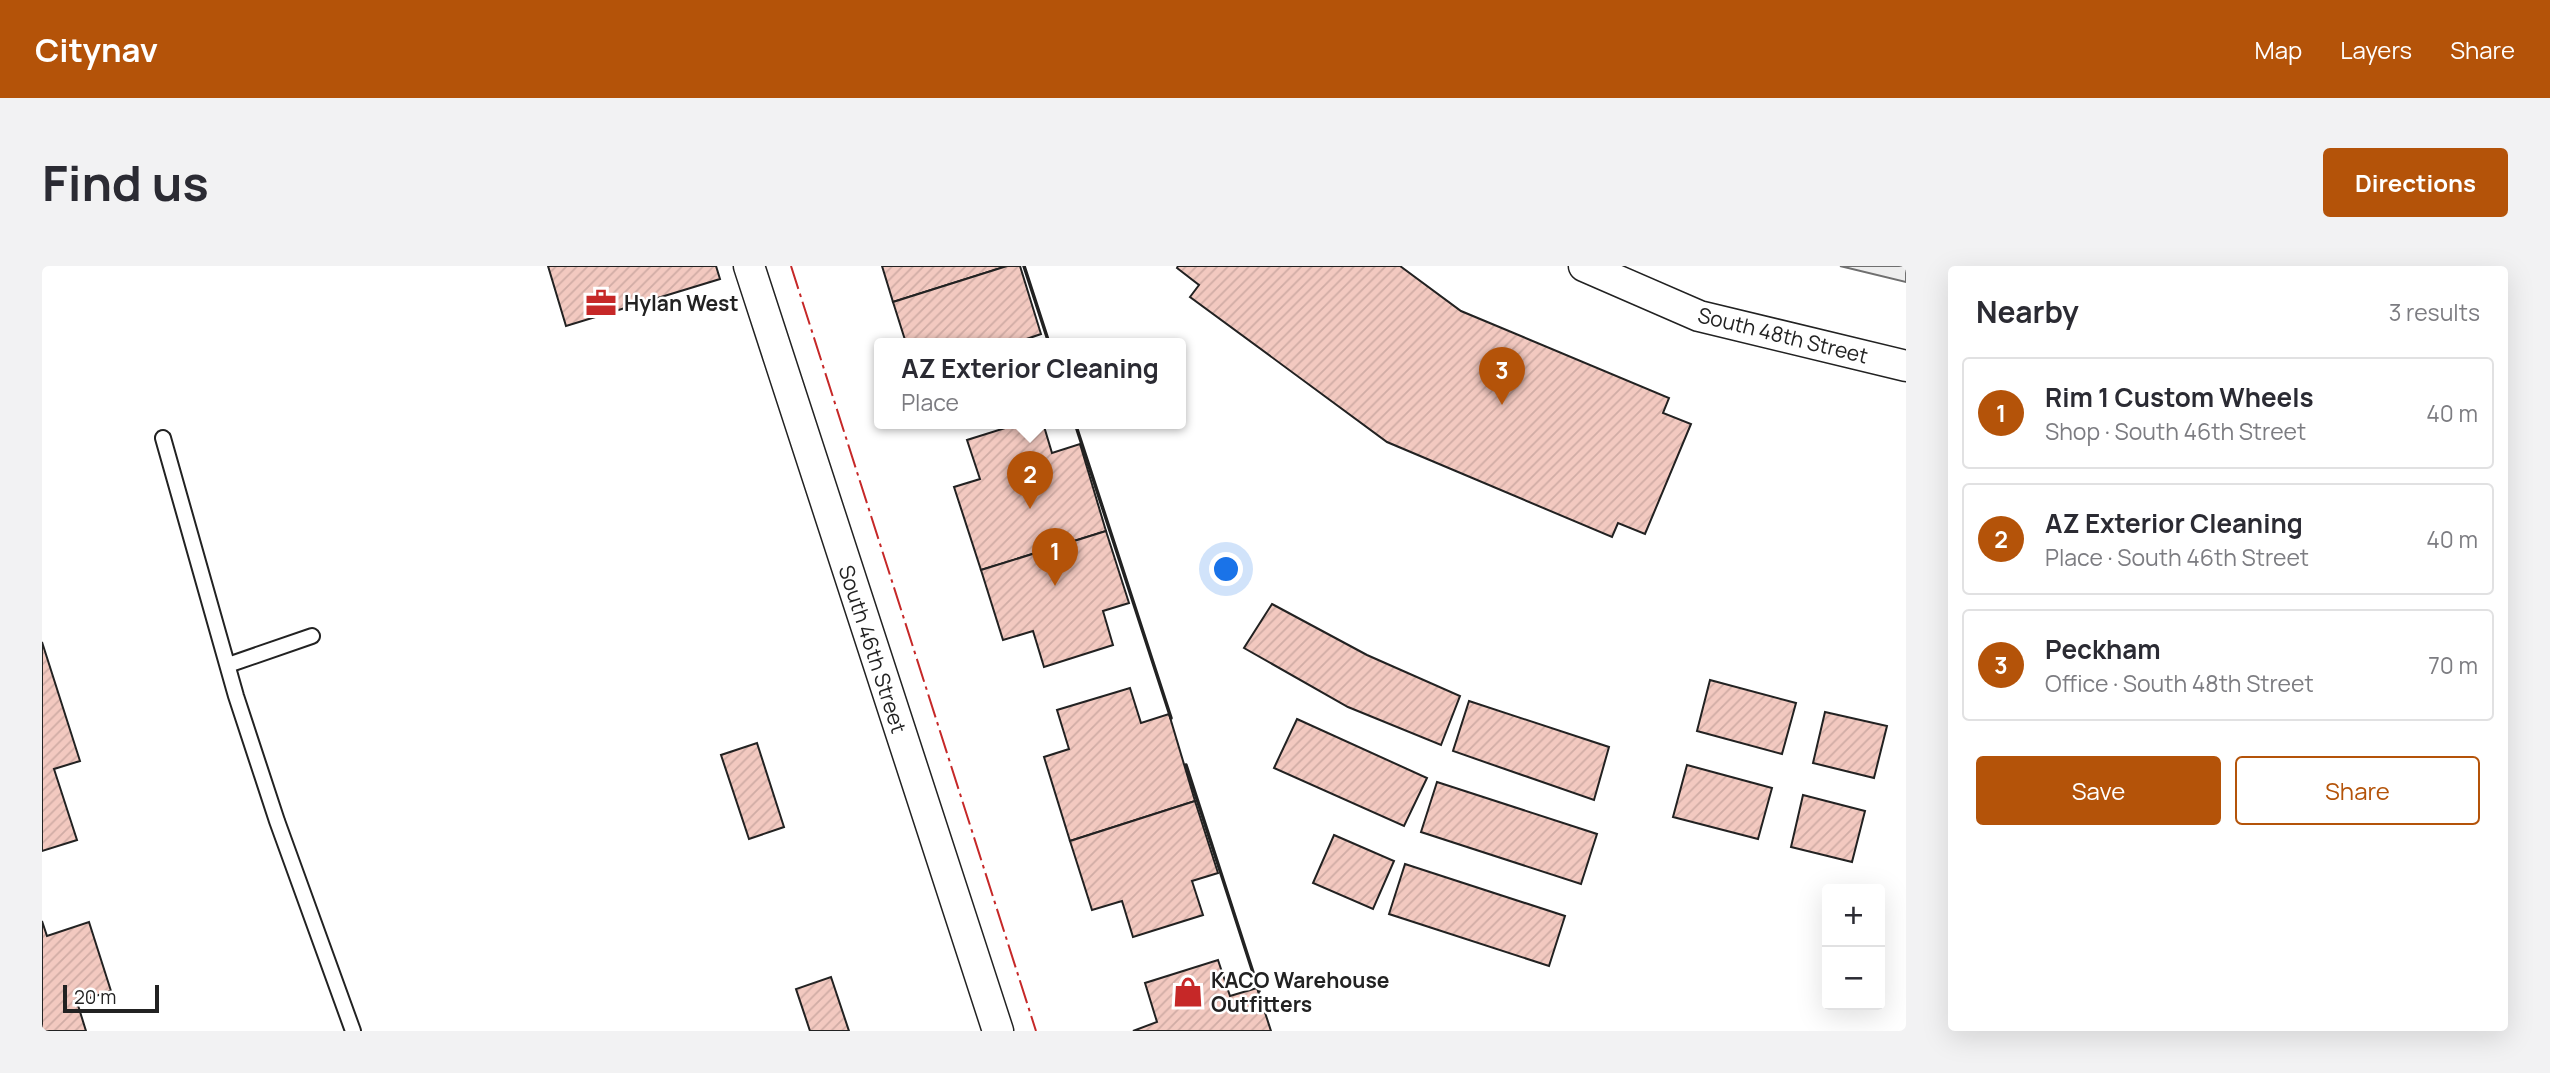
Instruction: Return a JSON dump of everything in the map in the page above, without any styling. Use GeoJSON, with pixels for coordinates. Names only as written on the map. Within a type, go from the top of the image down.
{"type":"FeatureCollection","features":[{"type":"Feature","properties":{"kind":"street","name":"South 46th Street"},"geometry":{"type":"LineString","coordinates":[[749,266],[998,1031]]}},
{"type":"Feature","properties":{"kind":"street","name":"South 48th Street"},"geometry":{"type":"LineString","coordinates":[[1584,266],[1699,316],[1906,366]]}},
{"type":"Feature","properties":{"kind":"lane"},"geometry":{"type":"LineString","coordinates":[[163,438],[228,665],[277,821],[353,1031]]}},
{"type":"Feature","properties":{"kind":"lane"},"geometry":{"type":"LineString","coordinates":[[228,665],[312,636]]}},
{"type":"Feature","properties":{"kind":"shaded area"},"geometry":{"type":"Polygon","coordinates":[[[1840,266],[1906,266],[1906,282],[1840,266]]]}},
{"type":"Feature","properties":{"kind":"building","name":"Hylan West"},"geometry":{"type":"Polygon","coordinates":[[[548,266],[716,266],[720,279],[566,326],[548,266]]]}},
{"type":"Feature","properties":{"kind":"building"},"geometry":{"type":"Polygon","coordinates":[[[882,266],[1007,266],[893,302],[882,266]]]}},
{"type":"Feature","properties":{"kind":"building"},"geometry":{"type":"Polygon","coordinates":[[[1007,266],[1020,266],[1041,334],[1029,338],[904,338],[893,302],[1007,266]]]}},
{"type":"Feature","properties":{"kind":"building"},"geometry":{"type":"Polygon","coordinates":[[[1400,266],[1461,311],[1669,398],[1663,413],[1691,424],[1645,534],[1618,523],[1612,537],[1387,442],[1190,297],[1199,285],[1177,268],[1400,266]]]}},
{"type":"Feature","properties":{"kind":"building"},"geometry":{"type":"Polygon","coordinates":[[[1002,429],[1045,429],[1052,453],[1080,444],[1106,531],[981,570],[954,487],[980,479],[967,440],[1002,429]]]}},
{"type":"Feature","properties":{"kind":"building"},"geometry":{"type":"Polygon","coordinates":[[[1106,531],[1129,603],[1103,611],[1113,645],[1044,667],[1033,631],[1003,640],[981,570],[1106,531]]]}},
{"type":"Feature","properties":{"kind":"building"},"geometry":{"type":"Polygon","coordinates":[[[1272,604],[1367,655],[1460,696],[1441,745],[1348,707],[1244,648],[1272,604]]]}},
{"type":"Feature","properties":{"kind":"building"},"geometry":{"type":"Polygon","coordinates":[[[42,642],[80,761],[54,769],[77,840],[42,851],[42,642]]]}},
{"type":"Feature","properties":{"kind":"building"},"geometry":{"type":"Polygon","coordinates":[[[1710,680],[1796,703],[1782,754],[1697,731],[1710,680]]]}},
{"type":"Feature","properties":{"kind":"building"},"geometry":{"type":"Polygon","coordinates":[[[1130,688],[1141,723],[1169,714],[1195,801],[1070,841],[1044,757],[1069,749],[1057,710],[1130,688]]]}},
{"type":"Feature","properties":{"kind":"building"},"geometry":{"type":"Polygon","coordinates":[[[1469,701],[1609,747],[1594,800],[1453,751],[1469,701]]]}},
{"type":"Feature","properties":{"kind":"building"},"geometry":{"type":"Polygon","coordinates":[[[1825,712],[1887,726],[1874,778],[1813,763],[1825,712]]]}},
{"type":"Feature","properties":{"kind":"building"},"geometry":{"type":"Polygon","coordinates":[[[1297,719],[1427,778],[1404,826],[1274,768],[1297,719]]]}},
{"type":"Feature","properties":{"kind":"building"},"geometry":{"type":"Polygon","coordinates":[[[757,743],[784,827],[749,839],[721,755],[757,743]]]}},
{"type":"Feature","properties":{"kind":"building"},"geometry":{"type":"Polygon","coordinates":[[[1687,765],[1772,788],[1758,839],[1673,817],[1687,765]]]}},
{"type":"Feature","properties":{"kind":"building"},"geometry":{"type":"Polygon","coordinates":[[[1437,782],[1597,834],[1581,884],[1421,832],[1437,782]]]}},
{"type":"Feature","properties":{"kind":"building"},"geometry":{"type":"Polygon","coordinates":[[[1803,795],[1865,811],[1852,862],[1791,847],[1803,795]]]}},
{"type":"Feature","properties":{"kind":"building"},"geometry":{"type":"Polygon","coordinates":[[[1195,801],[1218,873],[1192,881],[1203,915],[1133,937],[1122,901],[1092,910],[1070,841],[1195,801]]]}},
{"type":"Feature","properties":{"kind":"building"},"geometry":{"type":"Polygon","coordinates":[[[1334,835],[1394,861],[1373,909],[1313,883],[1334,835]]]}},
{"type":"Feature","properties":{"kind":"building"},"geometry":{"type":"Polygon","coordinates":[[[1405,864],[1565,916],[1549,966],[1389,914],[1405,864]]]}},
{"type":"Feature","properties":{"kind":"building"},"geometry":{"type":"Polygon","coordinates":[[[42,921],[47,936],[89,922],[111,991],[77,1002],[86,1031],[42,1031],[42,921]]]}},
{"type":"Feature","properties":{"kind":"building","name":"KACO Warehouse Outfitters"},"geometry":{"type":"Polygon","coordinates":[[[1218,960],[1230,996],[1257,988],[1271,1031],[1133,1031],[1157,1022],[1145,983],[1218,960]]]}},
{"type":"Feature","properties":{"kind":"building"},"geometry":{"type":"Polygon","coordinates":[[[831,977],[849,1031],[810,1031],[796,989],[831,977]]]}},
{"type":"Feature","properties":{"kind":"wall"},"geometry":{"type":"LineString","coordinates":[[1024,266],[1047,338]]}},
{"type":"Feature","properties":{"kind":"wall"},"geometry":{"type":"LineString","coordinates":[[1077,429],[1171,718]]}},
{"type":"Feature","properties":{"kind":"wall"},"geometry":{"type":"LineString","coordinates":[[1186,765],[1259,991]]}},
{"type":"Feature","properties":{"kind":"power"},"geometry":{"type":"LineString","coordinates":[[791,266],[1036,1031]]}},
{"type":"Feature","properties":{"kind":"place","name":"Hylan West"},"geometry":{"type":"Point","coordinates":[601,303]}},
{"type":"Feature","properties":{"kind":"place","name":"Peckham"},"geometry":{"type":"Point","coordinates":[1502,405]}},
{"type":"Feature","properties":{"kind":"place","name":"AZ Exterior Cleaning"},"geometry":{"type":"Point","coordinates":[1030,509]}},
{"type":"Feature","properties":{"kind":"place","name":"Rim 1 Custom Wheels"},"geometry":{"type":"Point","coordinates":[1055,586]}},
{"type":"Feature","properties":{"kind":"place","name":"KACO Warehouse Outfitters"},"geometry":{"type":"Point","coordinates":[1188,992]}}]}
